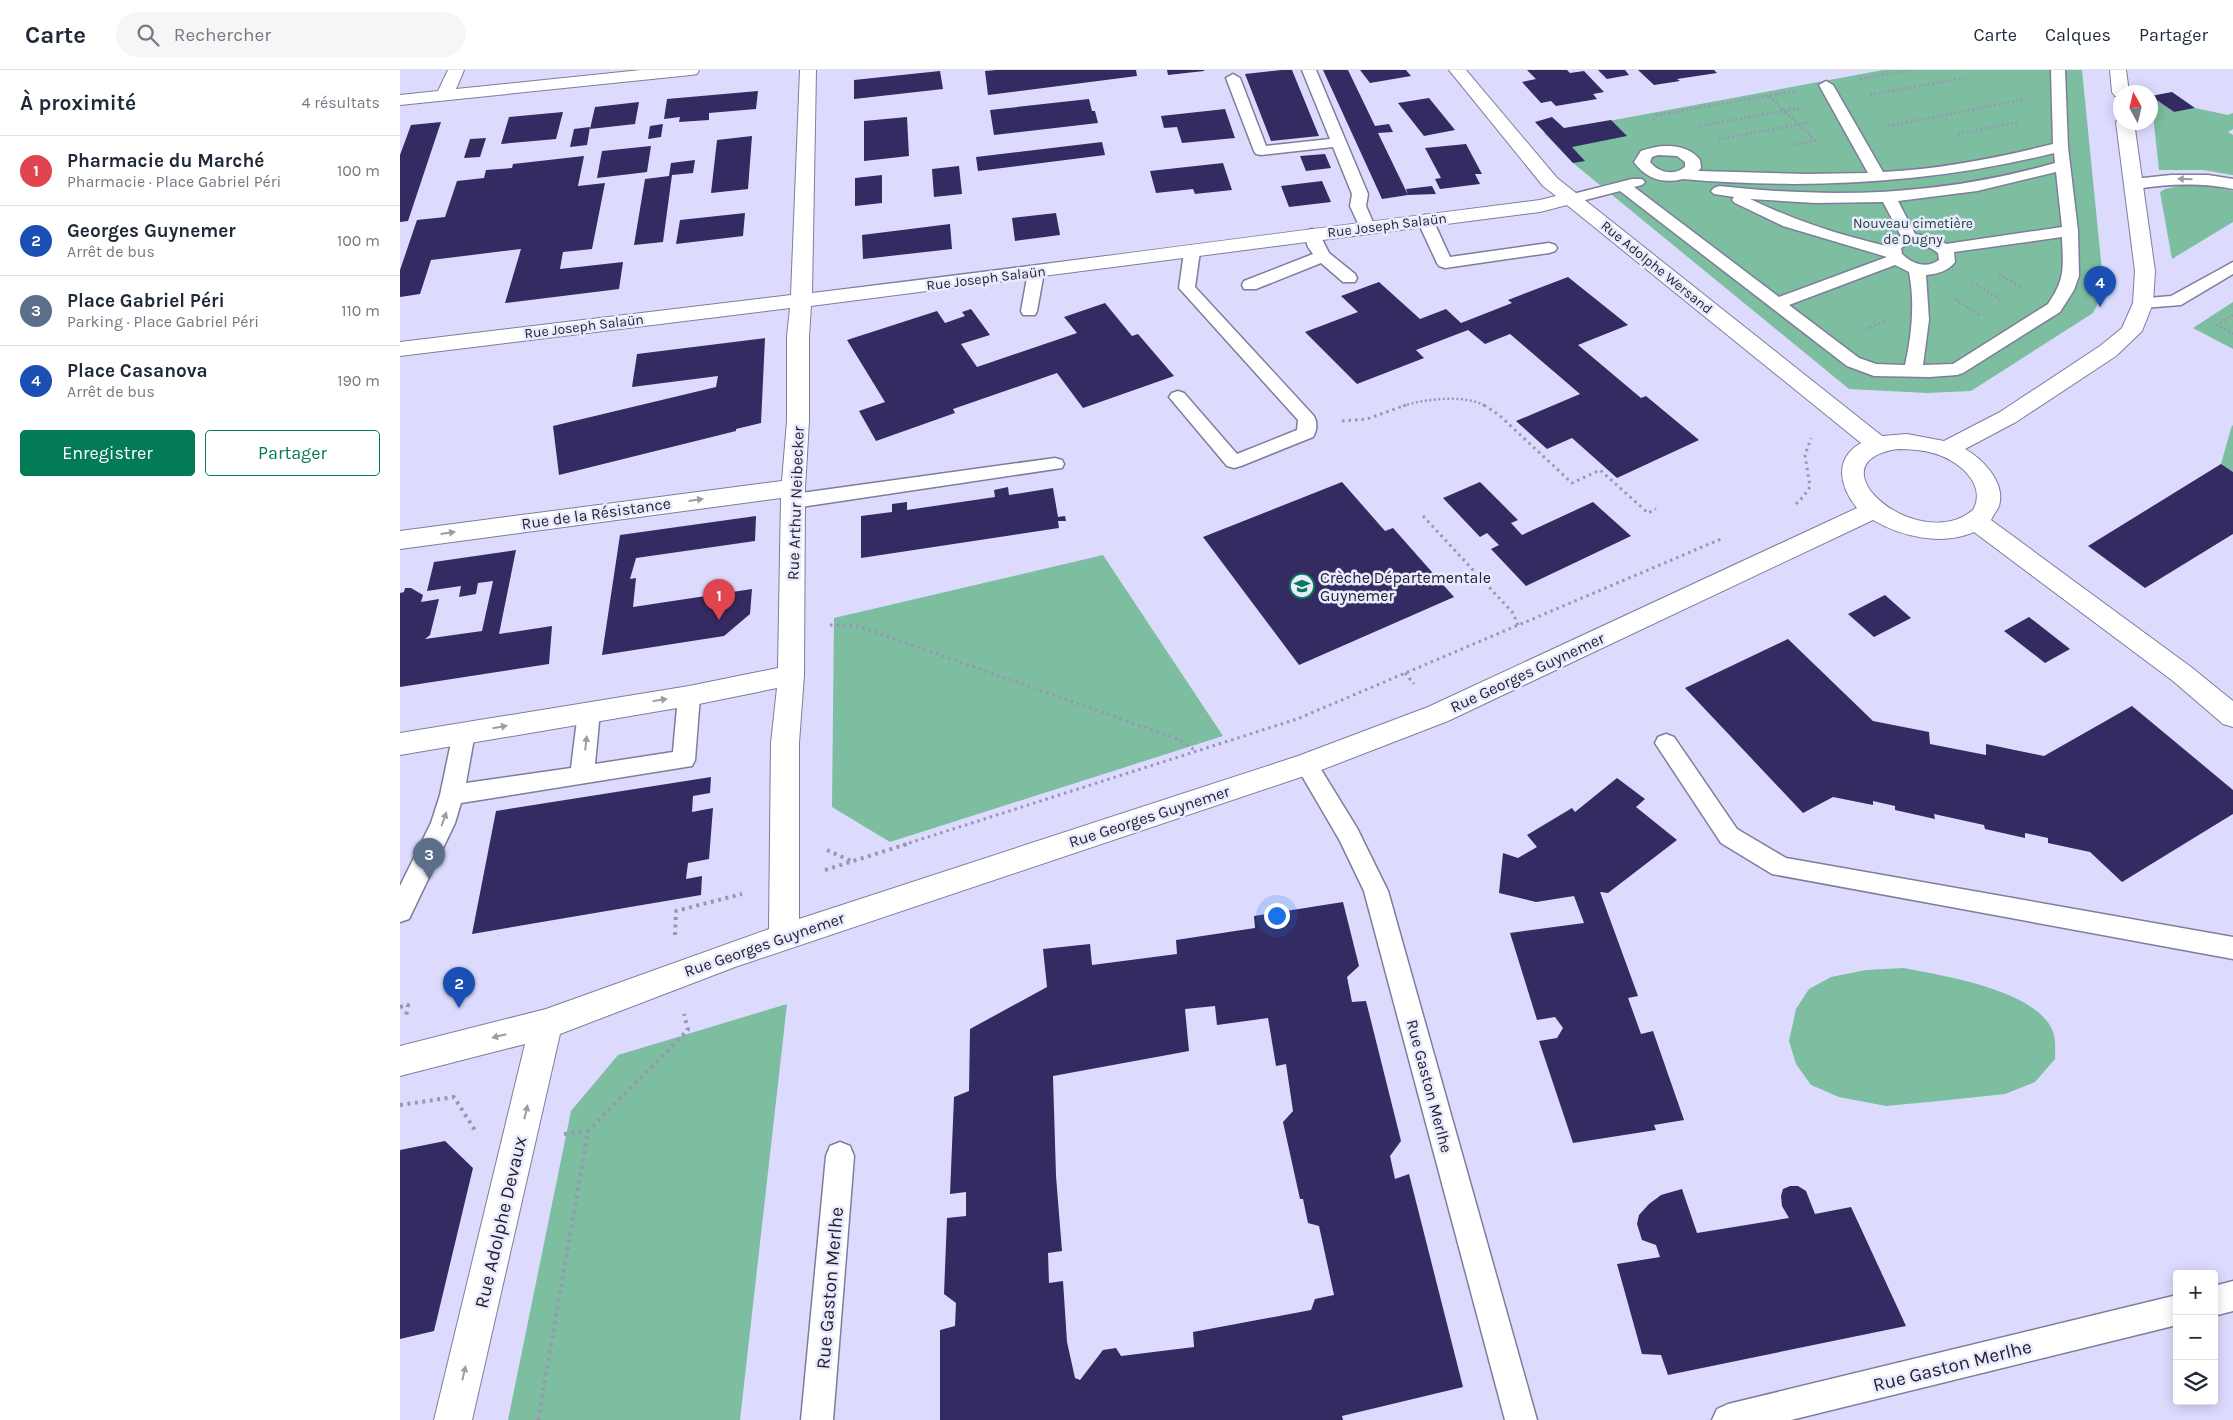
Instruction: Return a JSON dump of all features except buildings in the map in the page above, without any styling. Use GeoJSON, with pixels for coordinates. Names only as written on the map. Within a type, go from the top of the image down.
{"type":"FeatureCollection","features":[{"type":"Feature","properties":{"kind":"street"},"geometry":{"type":"LineString","coordinates":[[445,96],[456,70]]}},
{"type":"Feature","properties":{"kind":"street"},"geometry":{"type":"LineString","coordinates":[[400,100],[691,70]]}},
{"type":"Feature","properties":{"kind":"street","name":"Rue Arthur Neibecker"},"geometry":{"type":"LineString","coordinates":[[784,936],[785,742],[791,675],[793,495],[798,422],[798,336],[803,272],[808,70]]}},
{"type":"Feature","properties":{"kind":"street","name":"Rue Adolphe Wersand"},"geometry":{"type":"LineString","coordinates":[[1456,70],[1550,182],[1877,444]]}},
{"type":"Feature","properties":{"kind":"street"},"geometry":{"type":"LineString","coordinates":[[2118,70],[2120,85]]}},
{"type":"Feature","properties":{"kind":"street"},"geometry":{"type":"LineString","coordinates":[[1946,448],[2008,417],[2108,351],[2130,330],[2143,303],[2145,271],[2126,130]]}},
{"type":"Feature","properties":{"kind":"street","name":"Rue Joseph Salaün"},"geometry":{"type":"LineString","coordinates":[[400,349],[1036,272],[1312,234],[1540,206],[1570,199]]}},
{"type":"Feature","properties":{"kind":"street"},"geometry":{"type":"LineString","coordinates":[[1898,441],[1921,442],[1946,448],[1969,462],[1981,475],[1989,492],[1988,508],[1976,521],[1955,530],[1927,530],[1899,523],[1874,510],[1860,495],[1852,480],[1853,465],[1862,453],[1877,444],[1898,441]]}},
{"type":"Feature","properties":{"kind":"street","name":"Rue de la Résistance"},"geometry":{"type":"LineString","coordinates":[[400,540],[793,495]]}},
{"type":"Feature","properties":{"kind":"street","name":"Rue Georges Guynemer"},"geometry":{"type":"LineString","coordinates":[[400,1061],[546,1024],[672,975],[784,936],[1306,764],[1438,714],[1874,510]]}},
{"type":"Feature","properties":{"kind":"street"},"geometry":{"type":"LineString","coordinates":[[1976,521],[2182,674],[2233,716]]}},
{"type":"Feature","properties":{"kind":"street"},"geometry":{"type":"LineString","coordinates":[[400,744],[689,696],[791,675]]}},
{"type":"Feature","properties":{"kind":"street","name":"Rue Adolphe Devaux"},"geometry":{"type":"LineString","coordinates":[[453,1420],[546,1024]]}},
{"type":"Feature","properties":{"kind":"lane"},"geometry":{"type":"LineString","coordinates":[[1310,70],[1360,194],[1358,206],[1367,227]]}},
{"type":"Feature","properties":{"kind":"lane"},"geometry":{"type":"LineString","coordinates":[[1623,186],[1853,362],[1874,370],[1913,371],[1957,368],[2054,308],[2066,290],[2071,276],[2070,231],[2061,147],[2058,70]]}},
{"type":"Feature","properties":{"kind":"lane"},"geometry":{"type":"LineString","coordinates":[[1233,78],[1261,151],[1339,142]]}},
{"type":"Feature","properties":{"kind":"lane"},"geometry":{"type":"LineString","coordinates":[[1826,85],[1878,177]]}},
{"type":"Feature","properties":{"kind":"lane"},"geometry":{"type":"LineString","coordinates":[[1570,199],[1663,176],[1684,175],[1741,178],[1878,177],[1928,173],[1999,162],[2061,147]]}},
{"type":"Feature","properties":{"kind":"lane"},"geometry":{"type":"LineString","coordinates":[[1663,176],[1655,174],[1644,166],[1642,162],[1646,154],[1665,150],[1681,152],[1692,160],[1693,168],[1684,175]]}},
{"type":"Feature","properties":{"kind":"lane"},"geometry":{"type":"LineString","coordinates":[[1718,191],[1771,197],[1830,199],[1888,197],[1946,192],[1983,186],[2063,165]]}},
{"type":"Feature","properties":{"kind":"lane"},"geometry":{"type":"LineString","coordinates":[[1684,175],[1789,223],[1894,255],[1917,268],[1932,269],[1943,257],[2070,231]]}},
{"type":"Feature","properties":{"kind":"lane"},"geometry":{"type":"LineString","coordinates":[[2134,184],[2177,178],[2212,179],[2233,184]]}},
{"type":"Feature","properties":{"kind":"lane"},"geometry":{"type":"LineString","coordinates":[[1888,197],[1910,239]]}},
{"type":"Feature","properties":{"kind":"lane"},"geometry":{"type":"LineString","coordinates":[[1425,220],[1445,263],[1549,248]]}},
{"type":"Feature","properties":{"kind":"lane"},"geometry":{"type":"LineString","coordinates":[[1312,234],[1316,247],[1323,256],[1349,278]]}},
{"type":"Feature","properties":{"kind":"lane"},"geometry":{"type":"LineString","coordinates":[[1894,255],[1896,243],[1910,239],[1928,241],[1943,257]]}},
{"type":"Feature","properties":{"kind":"lane"},"geometry":{"type":"LineString","coordinates":[[1178,397],[1234,462],[1306,433],[1307,418],[1187,288],[1192,252]]}},
{"type":"Feature","properties":{"kind":"lane"},"geometry":{"type":"LineString","coordinates":[[1777,304],[1894,255]]}},
{"type":"Feature","properties":{"kind":"lane"},"geometry":{"type":"LineString","coordinates":[[1250,286],[1323,256]]}},
{"type":"Feature","properties":{"kind":"lane"},"geometry":{"type":"LineString","coordinates":[[2143,303],[2175,301],[2233,267]]}},
{"type":"Feature","properties":{"kind":"lane"},"geometry":{"type":"LineString","coordinates":[[1913,371],[1920,332],[1922,306],[1917,268]]}},
{"type":"Feature","properties":{"kind":"lane"},"geometry":{"type":"LineString","coordinates":[[1029,312],[1036,272]]}},
{"type":"Feature","properties":{"kind":"lane"},"geometry":{"type":"LineString","coordinates":[[793,495],[1055,464]]}},
{"type":"Feature","properties":{"kind":"lane"},"geometry":{"type":"LineString","coordinates":[[452,795],[684,760],[689,696]]}},
{"type":"Feature","properties":{"kind":"lane"},"geometry":{"type":"LineString","coordinates":[[582,775],[589,712]]}},
{"type":"Feature","properties":{"kind":"lane"},"geometry":{"type":"LineString","coordinates":[[400,910],[443,823],[452,795],[464,733]]}},
{"type":"Feature","properties":{"kind":"lane"},"geometry":{"type":"LineString","coordinates":[[1666,743],[1729,836],[1781,867],[2233,948]]}},
{"type":"Feature","properties":{"kind":"lane","name":"Rue Gaston Merlhe"},"geometry":{"type":"LineString","coordinates":[[1306,764],[1349,835],[1376,891],[1521,1420]]}},
{"type":"Feature","properties":{"kind":"lane","name":"Rue Gaston Merlhe"},"geometry":{"type":"LineString","coordinates":[[817,1420],[840,1156]]}},
{"type":"Feature","properties":{"kind":"lane"},"geometry":{"type":"LineString","coordinates":[[2218,1300],[2233,1296]]}},
{"type":"Feature","properties":{"kind":"lane","name":"Rue Gaston Merlhe"},"geometry":{"type":"LineString","coordinates":[[1728,1420],[2173,1311]]}},
{"type":"Feature","properties":{"kind":"path"},"geometry":{"type":"LineString","coordinates":[[1646,154],[1636,137],[1657,115],[1911,70]]}},
{"type":"Feature","properties":{"kind":"path"},"geometry":{"type":"LineString","coordinates":[[1768,96],[1821,145]]}},
{"type":"Feature","properties":{"kind":"path"},"geometry":{"type":"LineString","coordinates":[[1952,135],[2060,114]]}},
{"type":"Feature","properties":{"kind":"path"},"geometry":{"type":"LineString","coordinates":[[1665,150],[1843,116]]}},
{"type":"Feature","properties":{"kind":"path"},"geometry":{"type":"LineString","coordinates":[[1943,257],[2034,320]]}},
{"type":"Feature","properties":{"kind":"path"},"geometry":{"type":"LineString","coordinates":[[2233,315],[2217,325],[2233,334]]}},
{"type":"Feature","properties":{"kind":"path"},"geometry":{"type":"LineString","coordinates":[[1307,425],[1367,419],[1420,400],[1455,399],[1481,404],[1499,415],[1572,483],[1600,470],[1648,513],[1656,510]]}},
{"type":"Feature","properties":{"kind":"path"},"geometry":{"type":"LineString","coordinates":[[1790,509],[1804,498],[1812,480],[1804,456],[1812,433]]}},
{"type":"Feature","properties":{"kind":"path"},"geometry":{"type":"LineString","coordinates":[[1423,516],[1513,613],[1518,625]]}},
{"type":"Feature","properties":{"kind":"path"},"geometry":{"type":"LineString","coordinates":[[538,1420],[588,1131],[688,1030],[672,975],[676,911],[785,882],[1297,719],[1726,536]]}},
{"type":"Feature","properties":{"kind":"path"},"geometry":{"type":"LineString","coordinates":[[820,625],[858,626],[1178,739],[1196,751]]}},
{"type":"Feature","properties":{"kind":"green space","name":"Nouveau cimetière de Dugny"},"geometry":{"type":"Polygon","coordinates":[[[1883,70],[2082,70],[2104,291],[2093,313],[1971,391],[1927,393],[1849,389],[1573,163],[1544,133],[1883,70]]]}},
{"type":"Feature","properties":{"kind":"green space"},"geometry":{"type":"Polygon","coordinates":[[[2158,101],[2174,112],[2195,108],[2228,115],[2233,113],[2233,129],[2228,132],[2233,135],[2233,175],[2203,170],[2159,170],[2155,130],[2158,130],[2158,101]]]}},
{"type":"Feature","properties":{"kind":"green space"},"geometry":{"type":"Polygon","coordinates":[[[2183,185],[2209,186],[2233,191],[2233,222],[2172,259],[2160,192],[2183,185]]]}},
{"type":"Feature","properties":{"kind":"green space"},"geometry":{"type":"Polygon","coordinates":[[[2233,302],[2233,349],[2193,328],[2233,302]]]}},
{"type":"Feature","properties":{"kind":"green space"},"geometry":{"type":"Polygon","coordinates":[[[2233,426],[2233,472],[2221,464],[2233,426]]]}},
{"type":"Feature","properties":{"kind":"green space"},"geometry":{"type":"Polygon","coordinates":[[[1103,555],[1223,736],[890,842],[832,807],[834,618],[1103,555]]]}},
{"type":"Feature","properties":{"kind":"green space"},"geometry":{"type":"Polygon","coordinates":[[[1904,968],[1942,975],[1988,987],[2010,995],[2029,1005],[2044,1018],[2053,1032],[2055,1059],[2035,1082],[2005,1094],[1886,1106],[1839,1097],[1811,1085],[1796,1064],[1789,1041],[1796,1009],[1809,989],[1831,977],[1866,970],[1904,968]]]}},
{"type":"Feature","properties":{"kind":"green space"},"geometry":{"type":"Polygon","coordinates":[[[787,1004],[740,1420],[508,1420],[571,1111],[618,1055],[787,1004]]]}},
{"type":"Feature","properties":{"kind":"place","name":"Place Casanova"},"geometry":{"type":"Point","coordinates":[2100,307]}},
{"type":"Feature","properties":{"kind":"place","name":"Crèche Départementale Guynemer"},"geometry":{"type":"Point","coordinates":[1302,586]}},
{"type":"Feature","properties":{"kind":"place","name":"Pharmacie du Marché"},"geometry":{"type":"Point","coordinates":[719,620]}},
{"type":"Feature","properties":{"kind":"place","name":"Place Gabriel Péri"},"geometry":{"type":"Point","coordinates":[429,879]}},
{"type":"Feature","properties":{"kind":"place","name":"Georges Guynemer"},"geometry":{"type":"Point","coordinates":[459,1008]}}]}
